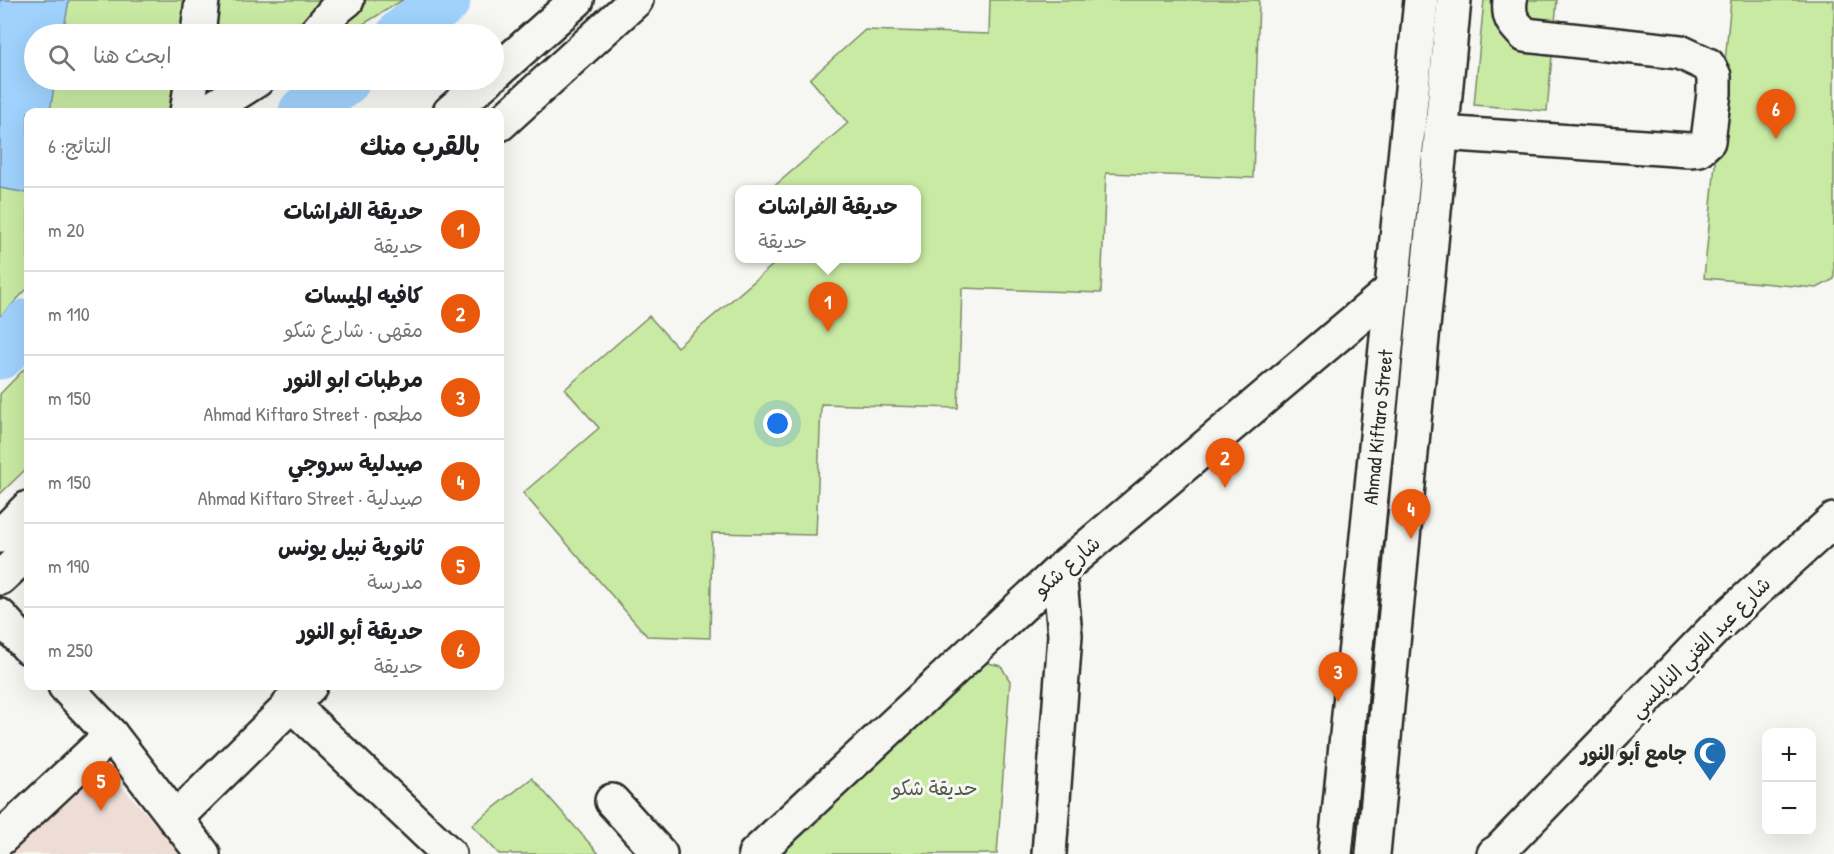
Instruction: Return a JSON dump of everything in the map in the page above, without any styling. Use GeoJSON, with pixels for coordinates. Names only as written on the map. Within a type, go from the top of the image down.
{"type":"FeatureCollection","features":[{"type":"Feature","properties":{"kind":"main road"},"geometry":{"type":"LineString","coordinates":[[199,24],[202,0]]}},
{"type":"Feature","properties":{"kind":"main road"},"geometry":{"type":"LineString","coordinates":[[323,24],[347,0]]}},
{"type":"Feature","properties":{"kind":"main road"},"geometry":{"type":"LineString","coordinates":[[504,65],[577,0]]}},
{"type":"Feature","properties":{"kind":"main road"},"geometry":{"type":"LineString","coordinates":[[504,120],[636,0]]}},
{"type":"Feature","properties":{"kind":"main road","name":"Ahmad Kiftaro Street"},"geometry":{"type":"LineString","coordinates":[[1335,854],[1421,0]]}},
{"type":"Feature","properties":{"kind":"main road","name":"Ahmad Kiftaro Street"},"geometry":{"type":"LineString","coordinates":[[1374,842],[1454,0]]}},
{"type":"Feature","properties":{"kind":"main road"},"geometry":{"type":"LineString","coordinates":[[1441,133],[1689,150],[1699,149],[1708,141],[1714,76],[1708,64],[1680,52],[1525,35],[1513,22],[1508,12],[1510,0]]}},
{"type":"Feature","properties":{"kind":"main road"},"geometry":{"type":"LineString","coordinates":[[188,108],[190,90]]}},
{"type":"Feature","properties":{"kind":"main road"},"geometry":{"type":"LineString","coordinates":[[211,108],[241,90]]}},
{"type":"Feature","properties":{"kind":"main road"},"geometry":{"type":"LineString","coordinates":[[455,108],[475,90]]}},
{"type":"Feature","properties":{"kind":"main road","name":"شارع شكو"},"geometry":{"type":"LineString","coordinates":[[755,854],[1059,571],[1391,290]]}},
{"type":"Feature","properties":{"kind":"main road"},"geometry":{"type":"LineString","coordinates":[[0,536],[24,512]]}},
{"type":"Feature","properties":{"kind":"main road","name":"شارع عبد الغني النابلسي"},"geometry":{"type":"LineString","coordinates":[[1494,854],[1719,624],[1834,520]]}},
{"type":"Feature","properties":{"kind":"main road"},"geometry":{"type":"LineString","coordinates":[[0,578],[24,556]]}},
{"type":"Feature","properties":{"kind":"main road"},"geometry":{"type":"LineString","coordinates":[[1049,854],[1065,635],[1059,571]]}},
{"type":"Feature","properties":{"kind":"main road"},"geometry":{"type":"LineString","coordinates":[[0,616],[24,643]]}},
{"type":"Feature","properties":{"kind":"main road"},"geometry":{"type":"LineString","coordinates":[[69,690],[111,735],[203,854]]}},
{"type":"Feature","properties":{"kind":"main road"},"geometry":{"type":"LineString","coordinates":[[175,819],[300,694],[449,854]]}},
{"type":"Feature","properties":{"kind":"main road"},"geometry":{"type":"LineString","coordinates":[[0,839],[111,735]]}},
{"type":"Feature","properties":{"kind":"main road"},"geometry":{"type":"LineString","coordinates":[[612,801],[660,854]]}},
{"type":"Feature","properties":{"kind":"main road"},"geometry":{"type":"LineString","coordinates":[[1374,842],[1401,854]]}},
{"type":"Feature","properties":{"kind":"shaded area"},"geometry":{"type":"Polygon","coordinates":[[[105,768],[183,854],[9,854],[105,768]]]}},
{"type":"Feature","properties":{"kind":"green space"},"geometry":{"type":"Polygon","coordinates":[[[0,0],[403,0],[363,24],[24,24],[24,90],[257,90],[228,108],[24,108],[24,292],[0,317],[0,0]]]}},
{"type":"Feature","properties":{"kind":"green space"},"geometry":{"type":"Polygon","coordinates":[[[990,0],[1259,0],[1253,178],[1106,173],[1101,293],[962,288],[958,408],[821,404],[816,535],[712,533],[710,638],[647,636],[523,493],[599,428],[565,389],[649,316],[677,347],[775,263],[921,263],[921,185],[776,185],[848,123],[810,79],[865,30],[989,34],[990,0]]]}},
{"type":"Feature","properties":{"kind":"green space"},"geometry":{"type":"Polygon","coordinates":[[[1484,0],[1557,0],[1547,111],[1474,105],[1484,0]]]}},
{"type":"Feature","properties":{"kind":"green space"},"geometry":{"type":"Polygon","coordinates":[[[1731,0],[1834,0],[1834,279],[1817,288],[1704,278],[1731,0]]]}},
{"type":"Feature","properties":{"kind":"green space"},"geometry":{"type":"Polygon","coordinates":[[[24,369],[24,471],[0,494],[0,394],[24,369]]]}},
{"type":"Feature","properties":{"kind":"green space","name":"حديقة شكو"},"geometry":{"type":"Polygon","coordinates":[[[984,662],[1001,666],[1010,681],[997,854],[766,854],[984,662]]]}},
{"type":"Feature","properties":{"kind":"green space"},"geometry":{"type":"Polygon","coordinates":[[[532,778],[599,854],[499,854],[472,825],[532,778]]]}},
{"type":"Feature","properties":{"kind":"water"},"geometry":{"type":"Polygon","coordinates":[[[0,0],[69,0],[65,24],[24,24],[24,90],[53,90],[51,108],[24,108],[24,192],[0,188],[0,0]]]}},
{"type":"Feature","properties":{"kind":"waterway"},"geometry":{"type":"LineString","coordinates":[[415,24],[445,0]]}},
{"type":"Feature","properties":{"kind":"waterway"},"geometry":{"type":"LineString","coordinates":[[309,108],[332,90]]}},
{"type":"Feature","properties":{"kind":"waterway"},"geometry":{"type":"LineString","coordinates":[[0,354],[24,328]]}},
{"type":"Feature","properties":{"kind":"place","name":"حديقة أبو النور"},"geometry":{"type":"Point","coordinates":[1776,139]}},
{"type":"Feature","properties":{"kind":"place","name":"حديقة الفراشات"},"geometry":{"type":"Point","coordinates":[828,332]}},
{"type":"Feature","properties":{"kind":"place","name":"كافيه الميسات"},"geometry":{"type":"Point","coordinates":[1225,488]}},
{"type":"Feature","properties":{"kind":"place","name":"صيدلية سروجي"},"geometry":{"type":"Point","coordinates":[1411,539]}},
{"type":"Feature","properties":{"kind":"place","name":"مرطبات ابو النور"},"geometry":{"type":"Point","coordinates":[1338,702]}},
{"type":"Feature","properties":{"kind":"place","name":"جامع أبو النور"},"geometry":{"type":"Point","coordinates":[1710,782]}},
{"type":"Feature","properties":{"kind":"place","name":"ثانوية نبيل يونس"},"geometry":{"type":"Point","coordinates":[101,811]}}]}
